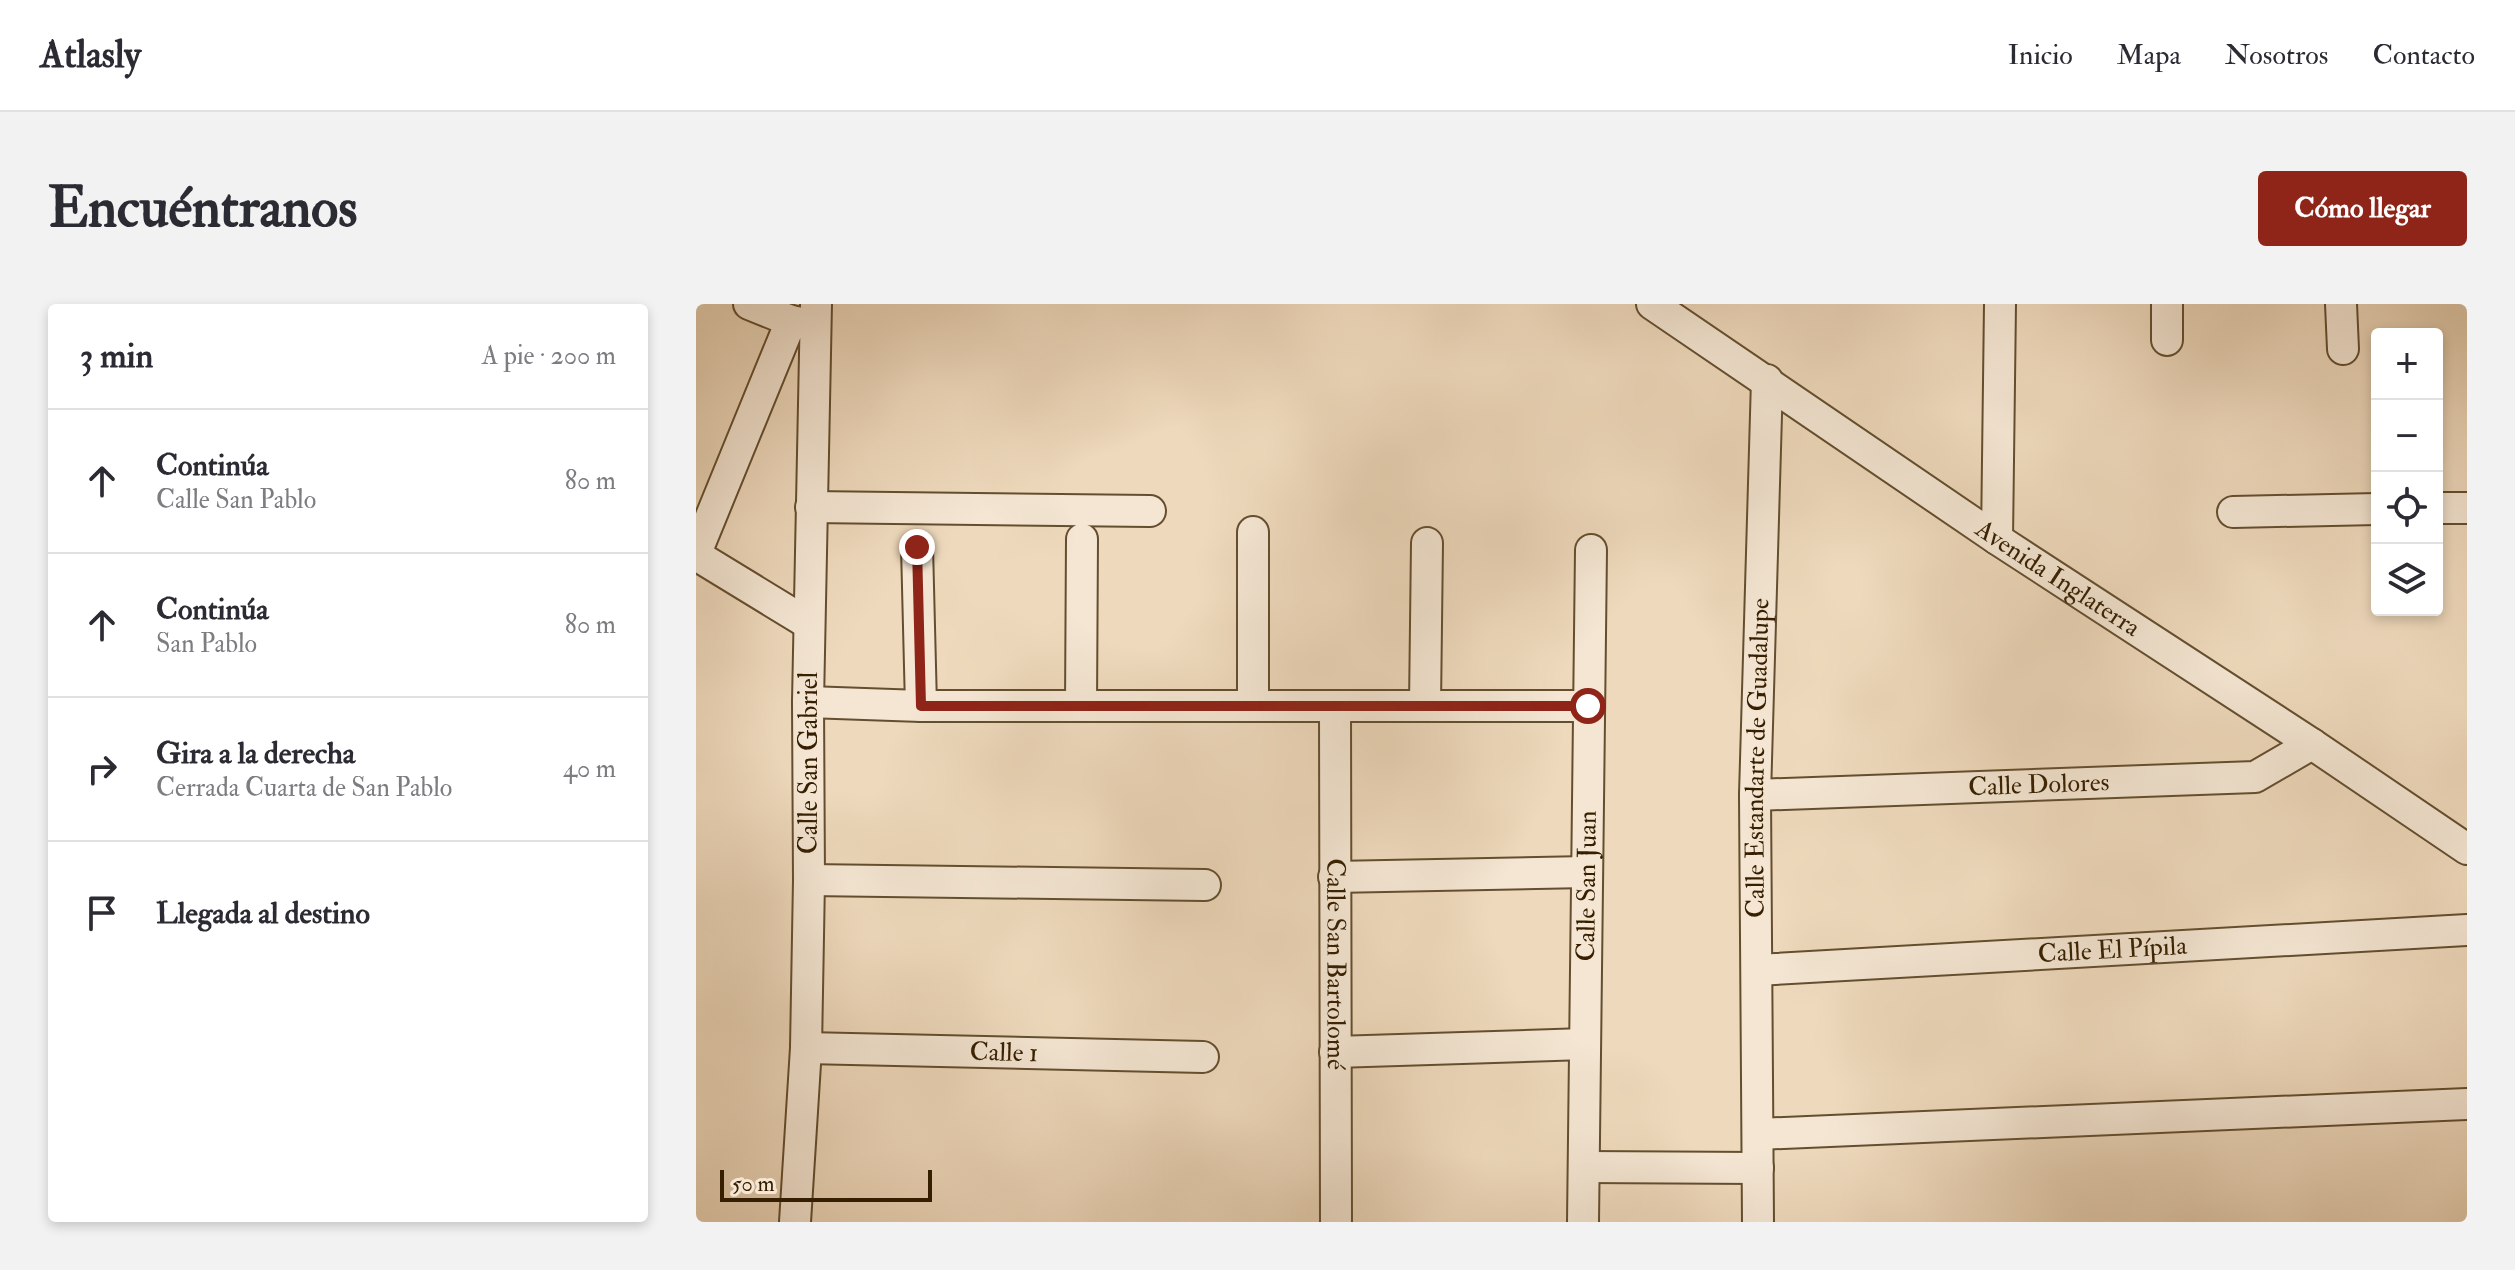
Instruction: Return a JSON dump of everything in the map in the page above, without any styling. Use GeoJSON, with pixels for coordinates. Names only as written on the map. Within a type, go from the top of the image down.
{"type":"FeatureCollection","features":[{"type":"Feature","properties":{"kind":"street"},"geometry":{"type":"LineString","coordinates":[[749,304],[807,317],[696,554],[809,624]]}},
{"type":"Feature","properties":{"kind":"street","name":"Avenida Inglaterra"},"geometry":{"type":"LineString","coordinates":[[1652,304],[1997,539],[2467,849]]}},
{"type":"Feature","properties":{"kind":"street"},"geometry":{"type":"LineString","coordinates":[[1997,539],[2000,304]]}},
{"type":"Feature","properties":{"kind":"street"},"geometry":{"type":"LineString","coordinates":[[2167,304],[2167,340]]}},
{"type":"Feature","properties":{"kind":"street"},"geometry":{"type":"LineString","coordinates":[[2341,304],[2343,349]]}},
{"type":"Feature","properties":{"kind":"street","name":"Calle San Gabriel"},"geometry":{"type":"LineString","coordinates":[[795,1222],[806,1048],[809,880],[811,507],[807,317]]}},
{"type":"Feature","properties":{"kind":"street","name":"Calle Estandarte de Guadalupe"},"geometry":{"type":"LineString","coordinates":[[1758,1222],[1755,795],[1767,380]]}},
{"type":"Feature","properties":{"kind":"street"},"geometry":{"type":"LineString","coordinates":[[811,507],[1150,511]]}},
{"type":"Feature","properties":{"kind":"street"},"geometry":{"type":"LineString","coordinates":[[2443,508],[2467,508]]}},
{"type":"Feature","properties":{"kind":"street"},"geometry":{"type":"LineString","coordinates":[[2233,512],[2371,509]]}},
{"type":"Feature","properties":{"kind":"street"},"geometry":{"type":"LineString","coordinates":[[1253,532],[1253,704]]}},
{"type":"Feature","properties":{"kind":"street"},"geometry":{"type":"LineString","coordinates":[[1081,705],[1082,539]]}},
{"type":"Feature","properties":{"kind":"street"},"geometry":{"type":"LineString","coordinates":[[1425,705],[1427,543]]}},
{"type":"Feature","properties":{"kind":"street"},"geometry":{"type":"LineString","coordinates":[[917,547],[921,706]]}},
{"type":"Feature","properties":{"kind":"street","name":"Calle San Juan"},"geometry":{"type":"LineString","coordinates":[[1583,1222],[1591,550]]}},
{"type":"Feature","properties":{"kind":"street"},"geometry":{"type":"LineString","coordinates":[[808,702],[921,706],[1588,706]]}},
{"type":"Feature","properties":{"kind":"street","name":"Calle San Bartolomé"},"geometry":{"type":"LineString","coordinates":[[1335,706],[1336,1222]]}},
{"type":"Feature","properties":{"kind":"street","name":"Calle Dolores"},"geometry":{"type":"LineString","coordinates":[[1755,795],[2255,777],[2312,744]]}},
{"type":"Feature","properties":{"kind":"street"},"geometry":{"type":"LineString","coordinates":[[1334,877],[1587,872]]}},
{"type":"Feature","properties":{"kind":"street"},"geometry":{"type":"LineString","coordinates":[[809,880],[1205,885]]}},
{"type":"Feature","properties":{"kind":"street","name":"Calle El Pípila"},"geometry":{"type":"LineString","coordinates":[[1757,970],[2467,930]]}},
{"type":"Feature","properties":{"kind":"street"},"geometry":{"type":"LineString","coordinates":[[1335,1052],[1585,1044]]}},
{"type":"Feature","properties":{"kind":"street","name":"Calle 1"},"geometry":{"type":"LineString","coordinates":[[806,1048],[1203,1057]]}},
{"type":"Feature","properties":{"kind":"street"},"geometry":{"type":"LineString","coordinates":[[1758,1134],[2467,1104]]}},
{"type":"Feature","properties":{"kind":"street"},"geometry":{"type":"LineString","coordinates":[[1584,1167],[1758,1168]]}},
{"type":"Feature","properties":{"kind":"route"},"geometry":{"type":"LineString","coordinates":[[917,547],[921,706],[1588,706]]}}]}
